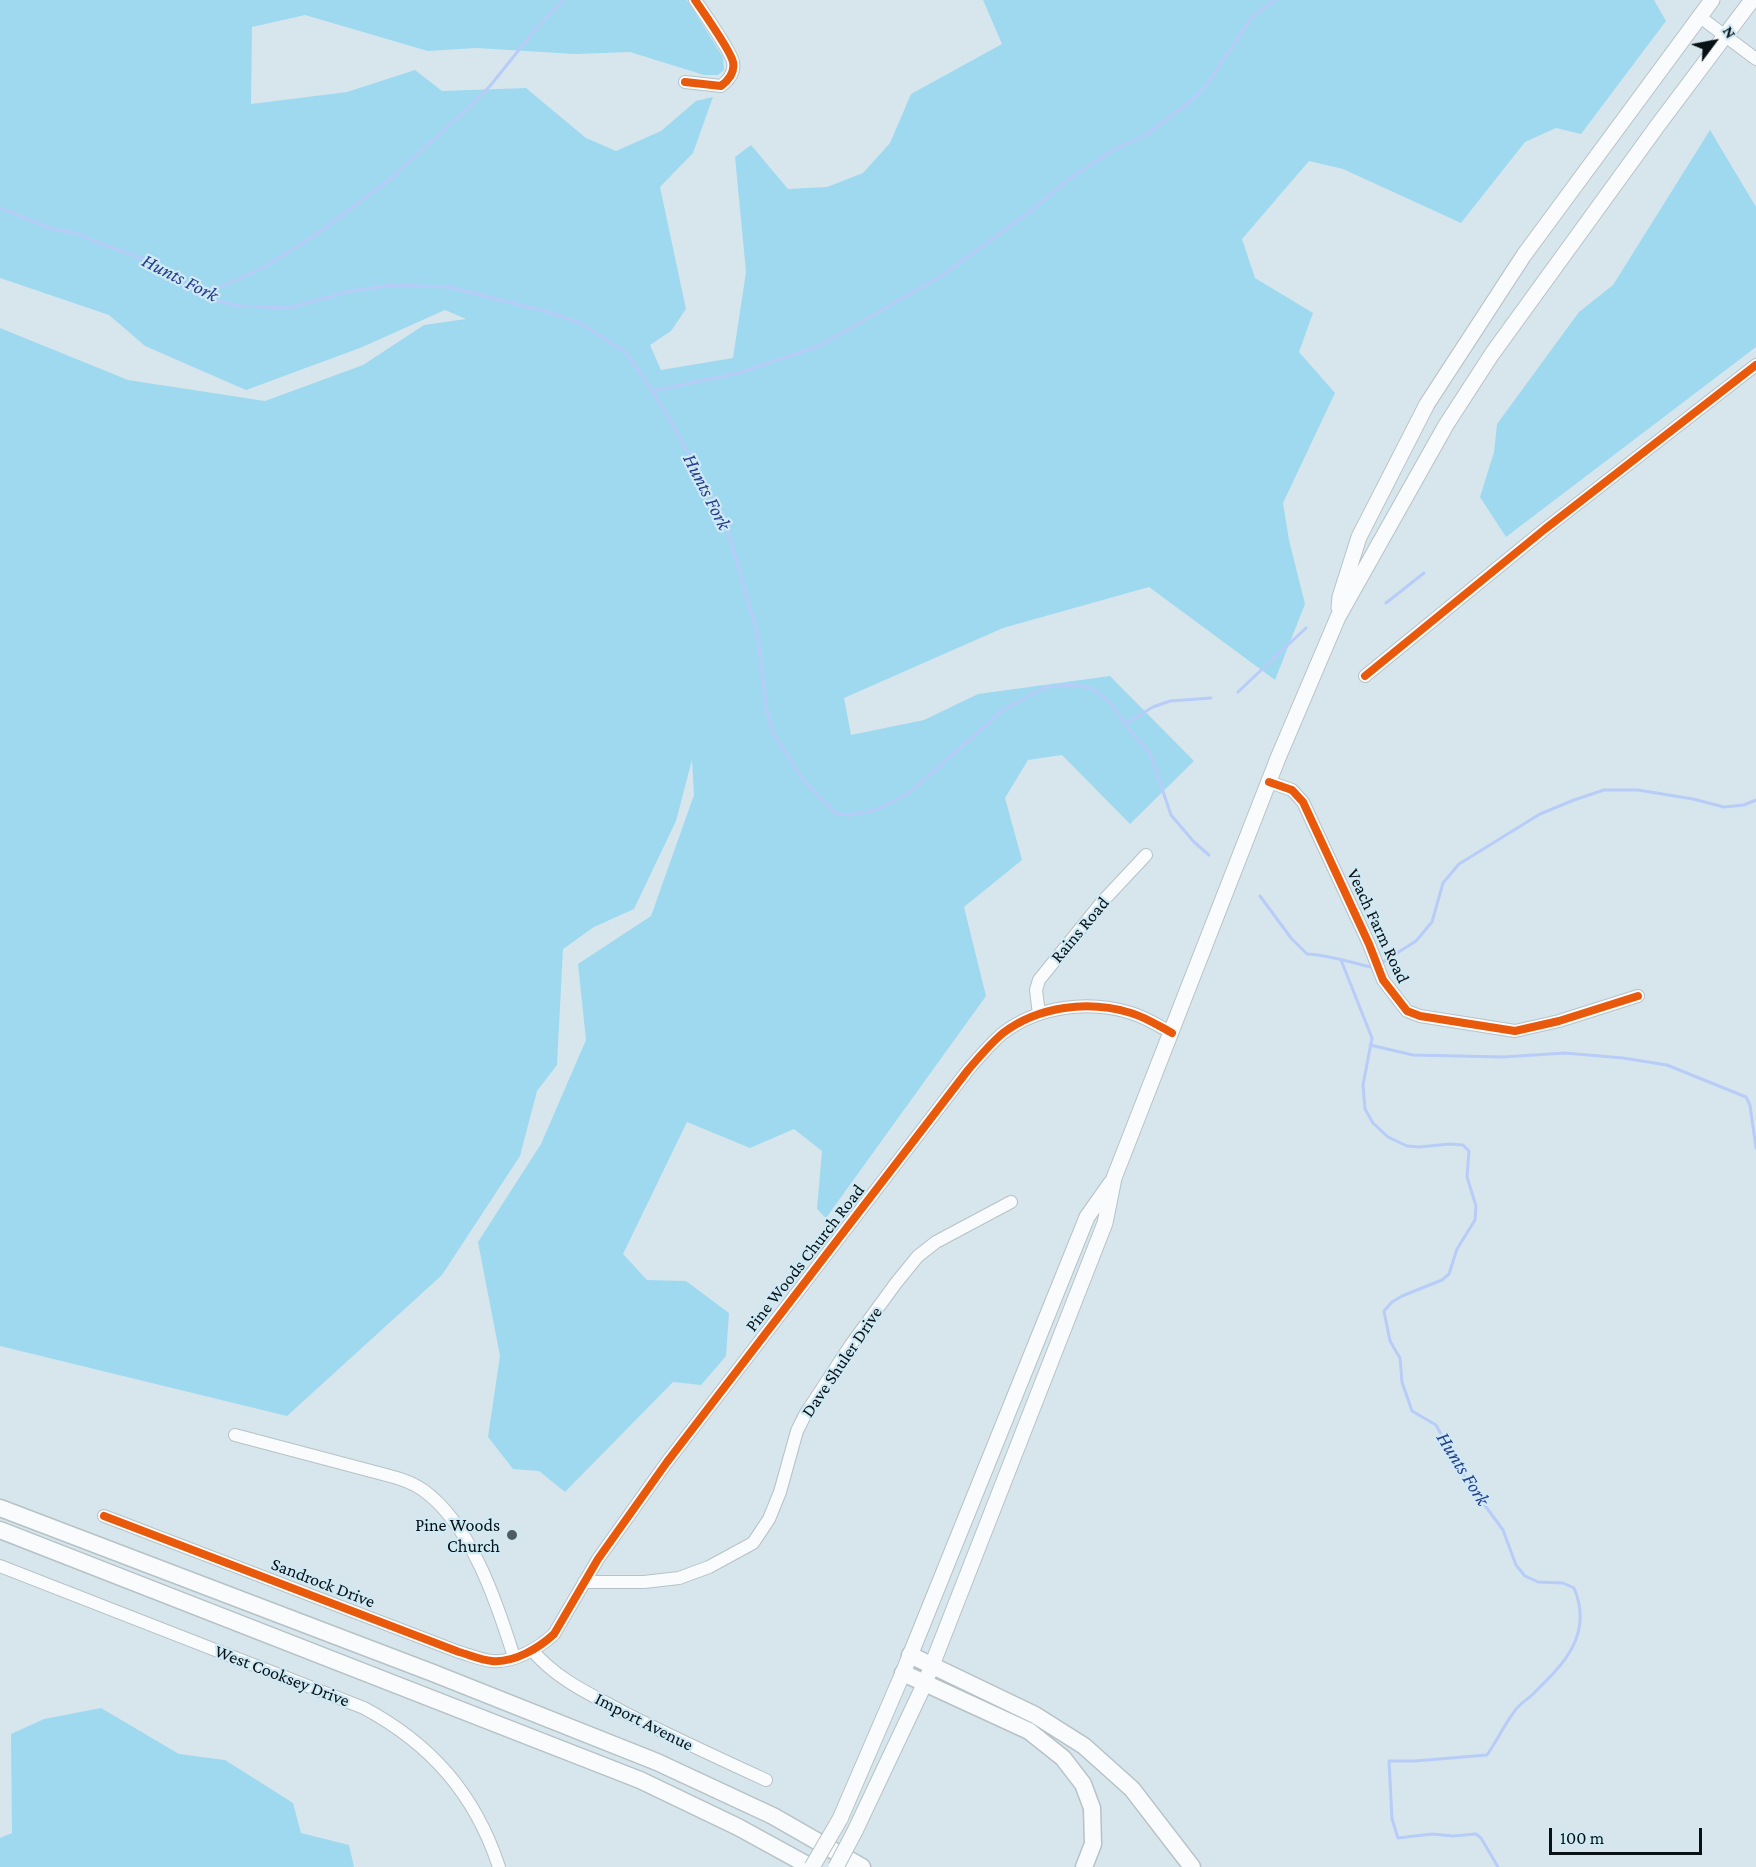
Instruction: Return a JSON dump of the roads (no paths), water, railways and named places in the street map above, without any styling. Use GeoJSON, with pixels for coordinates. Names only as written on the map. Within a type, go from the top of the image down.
{"type":"FeatureCollection","features":[{"type":"Feature","properties":{"kind":"highway"},"geometry":{"type":"LineString","coordinates":[[0,1509],[433,1673],[657,1762],[773,1816],[862,1867]]}},
{"type":"Feature","properties":{"kind":"highway"},"geometry":{"type":"LineString","coordinates":[[0,1530],[640,1780],[738,1827],[812,1867]]}},
{"type":"Feature","properties":{"kind":"highway"},"geometry":{"type":"LineString","coordinates":[[910,1655],[1035,1715],[1084,1746],[1132,1789],[1192,1867]]}},
{"type":"Feature","properties":{"kind":"highway"},"geometry":{"type":"LineString","coordinates":[[903,1673],[1029,1731],[1063,1758],[1083,1784],[1092,1808],[1093,1844],[1084,1867]]}},
{"type":"Feature","properties":{"kind":"main road"},"geometry":{"type":"LineString","coordinates":[[1338,616],[1340,597],[1359,537],[1426,404],[1524,255],[1712,0]]}},
{"type":"Feature","properties":{"kind":"main road"},"geometry":{"type":"LineString","coordinates":[[836,1867],[925,1683],[1105,1223],[1114,1178],[1269,782],[1338,616],[1446,425],[1492,354],[1752,0]]}},
{"type":"Feature","properties":{"kind":"main road"},"geometry":{"type":"LineString","coordinates":[[812,1867],[840,1819],[903,1673],[1087,1218],[1114,1178]]}},
{"type":"Feature","properties":{"kind":"street"},"geometry":{"type":"LineString","coordinates":[[685,82],[721,86],[728,81],[733,71],[732,57],[695,0]]}},
{"type":"Feature","properties":{"kind":"street"},"geometry":{"type":"LineString","coordinates":[[1700,17],[1756,59]]}},
{"type":"Feature","properties":{"kind":"street"},"geometry":{"type":"LineString","coordinates":[[1365,676],[1545,529],[1756,365]]}},
{"type":"Feature","properties":{"kind":"street","name":"Veach Farm Road"},"geometry":{"type":"LineString","coordinates":[[1269,782],[1292,790],[1303,802],[1369,944],[1383,980],[1407,1011],[1420,1017],[1515,1031],[1638,996]]}},
{"type":"Feature","properties":{"kind":"street","name":"Rains Road"},"geometry":{"type":"LineString","coordinates":[[1039,1014],[1036,990],[1039,980],[1102,902],[1146,855]]}},
{"type":"Feature","properties":{"kind":"street","name":"Pine Woods Church Road"},"geometry":{"type":"LineString","coordinates":[[532,1650],[554,1634],[603,1550],[669,1459],[968,1070],[1002,1035],[1018,1023],[1039,1014],[1077,1006],[1104,1006],[1133,1014],[1172,1033]]}},
{"type":"Feature","properties":{"kind":"street","name":"Dave Shuler Drive"},"geometry":{"type":"LineString","coordinates":[[584,1582],[644,1582],[679,1578],[700,1571],[753,1543],[769,1520],[780,1492],[797,1431],[850,1346],[896,1283],[918,1256],[936,1242],[1011,1202]]}},
{"type":"Feature","properties":{"kind":"street"},"geometry":{"type":"LineString","coordinates":[[234,1435],[390,1476],[409,1482],[424,1491],[449,1515],[488,1580],[514,1657]]}},
{"type":"Feature","properties":{"kind":"street","name":"Sandrock Drive"},"geometry":{"type":"LineString","coordinates":[[104,1516],[459,1652],[495,1661],[532,1650]]}},
{"type":"Feature","properties":{"kind":"street","name":"West Cooksey Drive"},"geometry":{"type":"LineString","coordinates":[[0,1566],[364,1708],[379,1716],[420,1745],[442,1766],[459,1787],[482,1826],[499,1867]]}},
{"type":"Feature","properties":{"kind":"street","name":"Import Avenue"},"geometry":{"type":"LineString","coordinates":[[532,1650],[556,1674],[585,1692],[664,1733],[766,1780]]}},
{"type":"Feature","properties":{"kind":"waterway"},"geometry":{"type":"LineString","coordinates":[[204,294],[263,268],[315,235],[389,180],[490,86],[535,30],[563,0]]}},
{"type":"Feature","properties":{"kind":"waterway"},"geometry":{"type":"LineString","coordinates":[[652,391],[738,373],[819,346],[943,275],[1029,212],[1072,177],[1113,150],[1146,135],[1192,100],[1206,86],[1252,17],[1275,0]]}},
{"type":"Feature","properties":{"kind":"waterway","name":"Hunts Fork"},"geometry":{"type":"LineString","coordinates":[[0,208],[55,230],[77,233],[149,261],[202,294],[239,306],[288,308],[350,291],[393,285],[449,287],[552,313],[580,323],[625,352],[665,411],[724,517],[757,632],[767,712],[774,735],[804,781],[835,813],[849,815],[873,811],[890,803],[910,792],[1003,710],[1046,687],[1075,685],[1094,689],[1113,706],[1128,728],[1150,753],[1171,815],[1194,842],[1209,855]]}},
{"type":"Feature","properties":{"kind":"waterway"},"geometry":{"type":"LineString","coordinates":[[1386,603],[1424,573]]}},
{"type":"Feature","properties":{"kind":"waterway"},"geometry":{"type":"LineString","coordinates":[[1238,692],[1306,628]]}},
{"type":"Feature","properties":{"kind":"waterway"},"geometry":{"type":"LineString","coordinates":[[1125,724],[1153,707],[1170,701],[1211,698]]}},
{"type":"Feature","properties":{"kind":"waterway"},"geometry":{"type":"LineString","coordinates":[[1383,962],[1416,941],[1432,922],[1443,883],[1459,864],[1540,814],[1604,790],[1638,790],[1693,799],[1724,807],[1744,805],[1756,800]]}},
{"type":"Feature","properties":{"kind":"waterway","name":"Hunts Fork"},"geometry":{"type":"LineString","coordinates":[[1260,896],[1291,938],[1307,954],[1331,957],[1371,967]]}},
{"type":"Feature","properties":{"kind":"waterway","name":"Hunts Fork"},"geometry":{"type":"LineString","coordinates":[[1341,960],[1372,1038],[1363,1085],[1365,1109],[1373,1123],[1388,1137],[1407,1146],[1463,1145],[1469,1151],[1467,1177],[1476,1206],[1475,1220],[1457,1249],[1449,1274],[1442,1280],[1402,1296],[1384,1311],[1390,1341],[1400,1358],[1402,1382],[1412,1411],[1436,1425],[1467,1481],[1503,1530],[1516,1565],[1525,1576],[1538,1582],[1563,1583],[1574,1588],[1579,1605],[1578,1635],[1572,1648],[1554,1673],[1516,1710],[1487,1755],[1389,1761],[1392,1819],[1398,1838],[1432,1834],[1453,1836],[1476,1834],[1481,1838],[1498,1867]]}},
{"type":"Feature","properties":{"kind":"waterway"},"geometry":{"type":"LineString","coordinates":[[1370,1045],[1413,1055],[1503,1057],[1565,1053],[1623,1058],[1667,1065],[1746,1097],[1750,1105],[1756,1148]]}},
{"type":"Feature","properties":{"kind":"place","name":"Pine Woods Church"},"geometry":{"type":"Point","coordinates":[512,1535]}}]}
